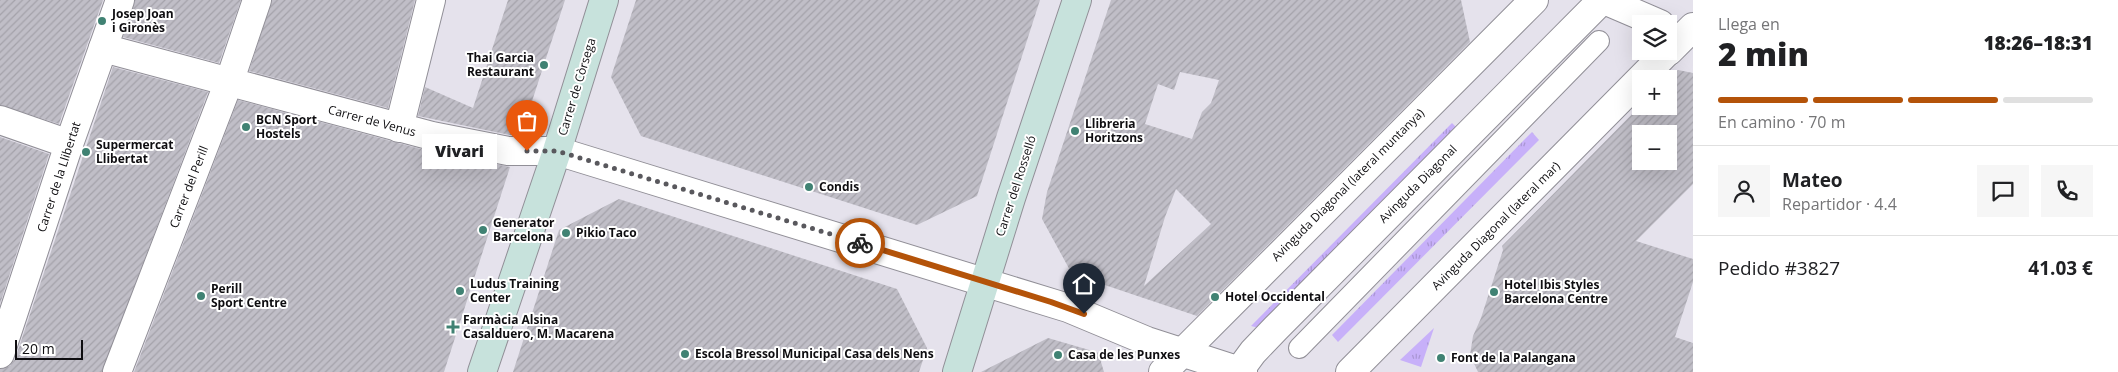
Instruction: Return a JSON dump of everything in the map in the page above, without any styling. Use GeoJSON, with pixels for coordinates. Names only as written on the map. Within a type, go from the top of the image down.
{"type":"FeatureCollection","features":[{"type":"Feature","properties":{"kind":"main road","name":"Carrer de Còrsega"},"geometry":{"type":"LineString","coordinates":[[482,372],[557,151],[604,0]]}},
{"type":"Feature","properties":{"kind":"main road","name":"Carrer del Rosselló"},"geometry":{"type":"LineString","coordinates":[[957,372],[984,281],[1078,0]]}},
{"type":"Feature","properties":{"kind":"street","name":"Carrer de la Llibertat"},"geometry":{"type":"LineString","coordinates":[[0,354],[7,314],[120,0]]}},
{"type":"Feature","properties":{"kind":"street","name":"Carrer del Perill"},"geometry":{"type":"LineString","coordinates":[[117,372],[229,83],[257,0]]}},
{"type":"Feature","properties":{"kind":"street"},"geometry":{"type":"LineString","coordinates":[[400,128],[431,0]]}},
{"type":"Feature","properties":{"kind":"street","name":"Avinguda Diagonal (lateral muntanya)"},"geometry":{"type":"LineString","coordinates":[[1163,372],[1534,0]]}},
{"type":"Feature","properties":{"kind":"street"},"geometry":{"type":"LineString","coordinates":[[1603,0],[1639,15]]}},
{"type":"Feature","properties":{"kind":"street","name":"Avinguda Diagonal"},"geometry":{"type":"LineString","coordinates":[[1240,372],[1253,352],[1276,328],[1603,0]]}},
{"type":"Feature","properties":{"kind":"street","name":"Avinguda Diagonal (lateral mar)"},"geometry":{"type":"LineString","coordinates":[[1350,372],[1679,38]]}},
{"type":"Feature","properties":{"kind":"street"},"geometry":{"type":"LineString","coordinates":[[1299,348],[1600,41]]}},
{"type":"Feature","properties":{"kind":"street","name":"Carrer de Venus"},"geometry":{"type":"LineString","coordinates":[[103,48],[400,128],[508,150],[557,151],[1068,308],[1147,341],[1240,372]]}},
{"type":"Feature","properties":{"kind":"street"},"geometry":{"type":"LineString","coordinates":[[0,120],[69,144]]}},
{"type":"Feature","properties":{"kind":"green space"},"geometry":{"type":"Polygon","coordinates":[[[1452,123],[1460,131],[1263,329],[1251,326],[1452,123]]]}},
{"type":"Feature","properties":{"kind":"green space"},"geometry":{"type":"Polygon","coordinates":[[[1532,132],[1539,140],[1338,342],[1332,335],[1532,132]]]}},
{"type":"Feature","properties":{"kind":"green space"},"geometry":{"type":"Polygon","coordinates":[[[1434,328],[1421,367],[1400,360],[1434,328]]]}},
{"type":"Feature","properties":{"kind":"building"},"geometry":{"type":"Polygon","coordinates":[[[0,0],[103,0],[59,124],[0,105],[0,0]]]}},
{"type":"Feature","properties":{"kind":"building"},"geometry":{"type":"Polygon","coordinates":[[[135,0],[241,0],[219,63],[123,37],[135,0]]]}},
{"type":"Feature","properties":{"kind":"building"},"geometry":{"type":"Polygon","coordinates":[[[272,0],[415,0],[388,108],[249,71],[272,0]]]}},
{"type":"Feature","properties":{"kind":"building"},"geometry":{"type":"Polygon","coordinates":[[[508,0],[565,0],[521,135],[510,135],[418,116],[425,87],[473,108],[508,0]]]}},
{"type":"Feature","properties":{"kind":"building"},"geometry":{"type":"Polygon","coordinates":[[[636,0],[1040,0],[977,196],[917,225],[641,136],[611,77],[636,0]]]}},
{"type":"Feature","properties":{"kind":"building"},"geometry":{"type":"Polygon","coordinates":[[[1111,0],[1461,0],[1470,42],[1197,316],[1072,274],[1042,219],[1047,192],[1111,0]],[[1180,72],[1174,90],[1158,84],[1145,124],[1192,139],[1202,112],[1211,103],[1219,80],[1180,72]],[[1176,189],[1165,217],[1144,286],[1211,224],[1176,189]]]}},
{"type":"Feature","properties":{"kind":"building"},"geometry":{"type":"Polygon","coordinates":[[[113,67],[208,92],[102,372],[0,372],[0,369],[10,366],[15,359],[113,67]]]}},
{"type":"Feature","properties":{"kind":"building"},"geometry":{"type":"Polygon","coordinates":[[[1677,71],[1693,73],[1693,184],[1636,241],[1693,259],[1693,282],[1675,337],[1693,343],[1693,372],[1478,372],[1470,355],[1473,336],[1481,318],[1503,250],[1502,246],[1632,114],[1677,115],[1677,71]]]}},
{"type":"Feature","properties":{"kind":"building"},"geometry":{"type":"Polygon","coordinates":[[[238,100],[428,151],[510,167],[444,372],[134,372],[238,100]]]}},
{"type":"Feature","properties":{"kind":"building"},"geometry":{"type":"Polygon","coordinates":[[[0,137],[49,154],[0,304],[0,137]]]}},
{"type":"Feature","properties":{"kind":"building"},"geometry":{"type":"Polygon","coordinates":[[[619,199],[897,289],[927,348],[919,372],[513,372],[559,230],[619,199]]]}},
{"type":"Feature","properties":{"kind":"building","name":"Casa de les Punxes"},"geometry":{"type":"Polygon","coordinates":[[[1048,338],[1103,354],[1101,362],[1104,372],[981,372],[1048,338]]]}},
{"type":"Feature","properties":{"kind":"way so far"},"geometry":{"type":"LineString","coordinates":[[527,151],[557,151],[632,172],[860,243]]}},
{"type":"Feature","properties":{"kind":"place","name":"Josep Joan i Gironès"},"geometry":{"type":"Point","coordinates":[102,21]}},
{"type":"Feature","properties":{"kind":"place","name":"Thai Garcia Restaurant"},"geometry":{"type":"Point","coordinates":[544,65]}},
{"type":"Feature","properties":{"kind":"place","name":"BCN Sport Hostels"},"geometry":{"type":"Point","coordinates":[246,127]}},
{"type":"Feature","properties":{"kind":"place","name":"Llibreria Horitzons"},"geometry":{"type":"Point","coordinates":[1075,131]}},
{"type":"Feature","properties":{"kind":"place","name":"Vivari"},"geometry":{"type":"Point","coordinates":[527,151]}},
{"type":"Feature","properties":{"kind":"place","name":"Supermercat Llibertat"},"geometry":{"type":"Point","coordinates":[86,152]}},
{"type":"Feature","properties":{"kind":"place","name":"Condis"},"geometry":{"type":"Point","coordinates":[809,187]}},
{"type":"Feature","properties":{"kind":"place","name":"Generator Barcelona"},"geometry":{"type":"Point","coordinates":[483,230]}},
{"type":"Feature","properties":{"kind":"place","name":"Pikio Taco"},"geometry":{"type":"Point","coordinates":[566,233]}},
{"type":"Feature","properties":{"kind":"place","name":"Ludus Training Center"},"geometry":{"type":"Point","coordinates":[460,291]}},
{"type":"Feature","properties":{"kind":"place","name":"Hotel Ibis Styles Barcelona Centre"},"geometry":{"type":"Point","coordinates":[1494,292]}},
{"type":"Feature","properties":{"kind":"place","name":"Perill Sport Centre"},"geometry":{"type":"Point","coordinates":[201,296]}},
{"type":"Feature","properties":{"kind":"place","name":"Hotel Occidental"},"geometry":{"type":"Point","coordinates":[1215,297]}},
{"type":"Feature","properties":{"kind":"place","name":"Farmàcia Alsina Casalduero, M. Macarena"},"geometry":{"type":"Point","coordinates":[453,327]}},
{"type":"Feature","properties":{"kind":"place","name":"Escola Bressol Municipal Casa dels Nens"},"geometry":{"type":"Point","coordinates":[685,354]}},
{"type":"Feature","properties":{"kind":"place","name":"Casa de les Punxes"},"geometry":{"type":"Point","coordinates":[1058,355]}},
{"type":"Feature","properties":{"kind":"place","name":"Font de la Palangana"},"geometry":{"type":"Point","coordinates":[1441,358]}},
{"type":"Feature","properties":{"kind":"route"},"geometry":{"type":"LineString","coordinates":[[860,243],[1084,314]]}}]}
